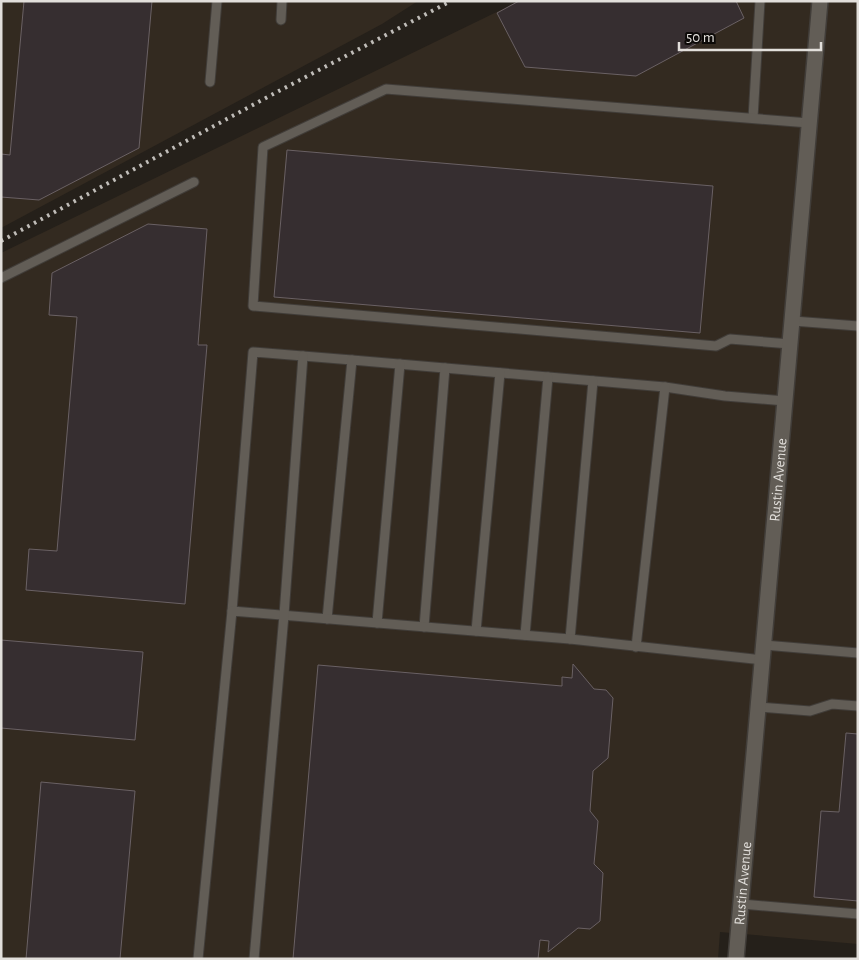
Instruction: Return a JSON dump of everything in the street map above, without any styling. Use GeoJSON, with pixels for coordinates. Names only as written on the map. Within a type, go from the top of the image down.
{"type":"FeatureCollection","features":[{"type":"Feature","properties":{"kind":"street","name":"Rustin Avenue"},"geometry":{"type":"LineString","coordinates":[[736,959],[820,1]]}},
{"type":"Feature","properties":{"kind":"lane"},"geometry":{"type":"LineString","coordinates":[[210,82],[217,1]]}},
{"type":"Feature","properties":{"kind":"lane"},"geometry":{"type":"LineString","coordinates":[[281,20],[282,1]]}},
{"type":"Feature","properties":{"kind":"lane"},"geometry":{"type":"LineString","coordinates":[[753,118],[760,1]]}},
{"type":"Feature","properties":{"kind":"lane"},"geometry":{"type":"LineString","coordinates":[[790,344],[730,339],[716,346],[253,306],[263,147],[386,89],[810,123]]}},
{"type":"Feature","properties":{"kind":"lane"},"geometry":{"type":"LineString","coordinates":[[1,278],[194,182]]}},
{"type":"Feature","properties":{"kind":"lane"},"geometry":{"type":"LineString","coordinates":[[793,321],[858,326]]}},
{"type":"Feature","properties":{"kind":"lane"},"geometry":{"type":"LineString","coordinates":[[198,959],[232,611],[253,352],[665,387],[724,396],[785,401]]}},
{"type":"Feature","properties":{"kind":"lane"},"geometry":{"type":"LineString","coordinates":[[254,959],[284,615],[303,356]]}},
{"type":"Feature","properties":{"kind":"lane"},"geometry":{"type":"LineString","coordinates":[[327,619],[352,360]]}},
{"type":"Feature","properties":{"kind":"lane"},"geometry":{"type":"LineString","coordinates":[[377,623],[400,364]]}},
{"type":"Feature","properties":{"kind":"lane"},"geometry":{"type":"LineString","coordinates":[[424,627],[445,368]]}},
{"type":"Feature","properties":{"kind":"lane"},"geometry":{"type":"LineString","coordinates":[[476,631],[500,373]]}},
{"type":"Feature","properties":{"kind":"lane"},"geometry":{"type":"LineString","coordinates":[[525,635],[548,377]]}},
{"type":"Feature","properties":{"kind":"lane"},"geometry":{"type":"LineString","coordinates":[[570,639],[593,381]]}},
{"type":"Feature","properties":{"kind":"lane"},"geometry":{"type":"LineString","coordinates":[[636,647],[665,387]]}},
{"type":"Feature","properties":{"kind":"lane"},"geometry":{"type":"LineString","coordinates":[[232,611],[570,639],[636,647],[763,653],[858,653]]}},
{"type":"Feature","properties":{"kind":"lane"},"geometry":{"type":"LineString","coordinates":[[758,707],[810,712],[832,704],[858,706]]}},
{"type":"Feature","properties":{"kind":"lane"},"geometry":{"type":"LineString","coordinates":[[742,904],[858,914]]}},
{"type":"Feature","properties":{"kind":"shaded area"},"geometry":{"type":"Polygon","coordinates":[[[1,1],[418,1],[382,24],[1,228],[1,1]]]}},
{"type":"Feature","properties":{"kind":"shaded area"},"geometry":{"type":"Polygon","coordinates":[[[519,1],[858,1],[858,944],[720,932],[718,959],[1,959],[1,253],[519,1]]]}},
{"type":"Feature","properties":{"kind":"building"},"geometry":{"type":"Polygon","coordinates":[[[24,1],[152,1],[139,148],[39,200],[1,197],[1,154],[10,155],[24,1]]]}},
{"type":"Feature","properties":{"kind":"building"},"geometry":{"type":"Polygon","coordinates":[[[519,1],[736,1],[744,18],[636,76],[525,67],[497,13],[519,1]]]}},
{"type":"Feature","properties":{"kind":"building"},"geometry":{"type":"Polygon","coordinates":[[[287,150],[713,186],[700,333],[274,297],[287,150]]]}},
{"type":"Feature","properties":{"kind":"building"},"geometry":{"type":"Polygon","coordinates":[[[148,224],[207,229],[198,345],[207,345],[185,604],[26,590],[29,549],[57,551],[77,317],[49,315],[52,273],[148,224]]]}},
{"type":"Feature","properties":{"kind":"building"},"geometry":{"type":"Polygon","coordinates":[[[1,640],[143,652],[135,740],[1,728],[1,640]]]}},
{"type":"Feature","properties":{"kind":"building"},"geometry":{"type":"Polygon","coordinates":[[[573,664],[594,689],[606,690],[613,698],[608,758],[593,771],[590,811],[598,821],[594,864],[603,873],[600,921],[590,929],[578,928],[548,952],[549,941],[540,940],[538,959],[293,959],[318,665],[562,686],[562,677],[572,678],[573,664]]]}},
{"type":"Feature","properties":{"kind":"building"},"geometry":{"type":"Polygon","coordinates":[[[846,733],[858,734],[858,901],[814,897],[821,811],[839,812],[846,733]]]}},
{"type":"Feature","properties":{"kind":"building"},"geometry":{"type":"Polygon","coordinates":[[[41,782],[135,791],[120,959],[26,959],[41,782]]]}},
{"type":"Feature","properties":{"kind":"railway"},"geometry":{"type":"LineString","coordinates":[[1,241],[275,93],[451,1]]}}]}
